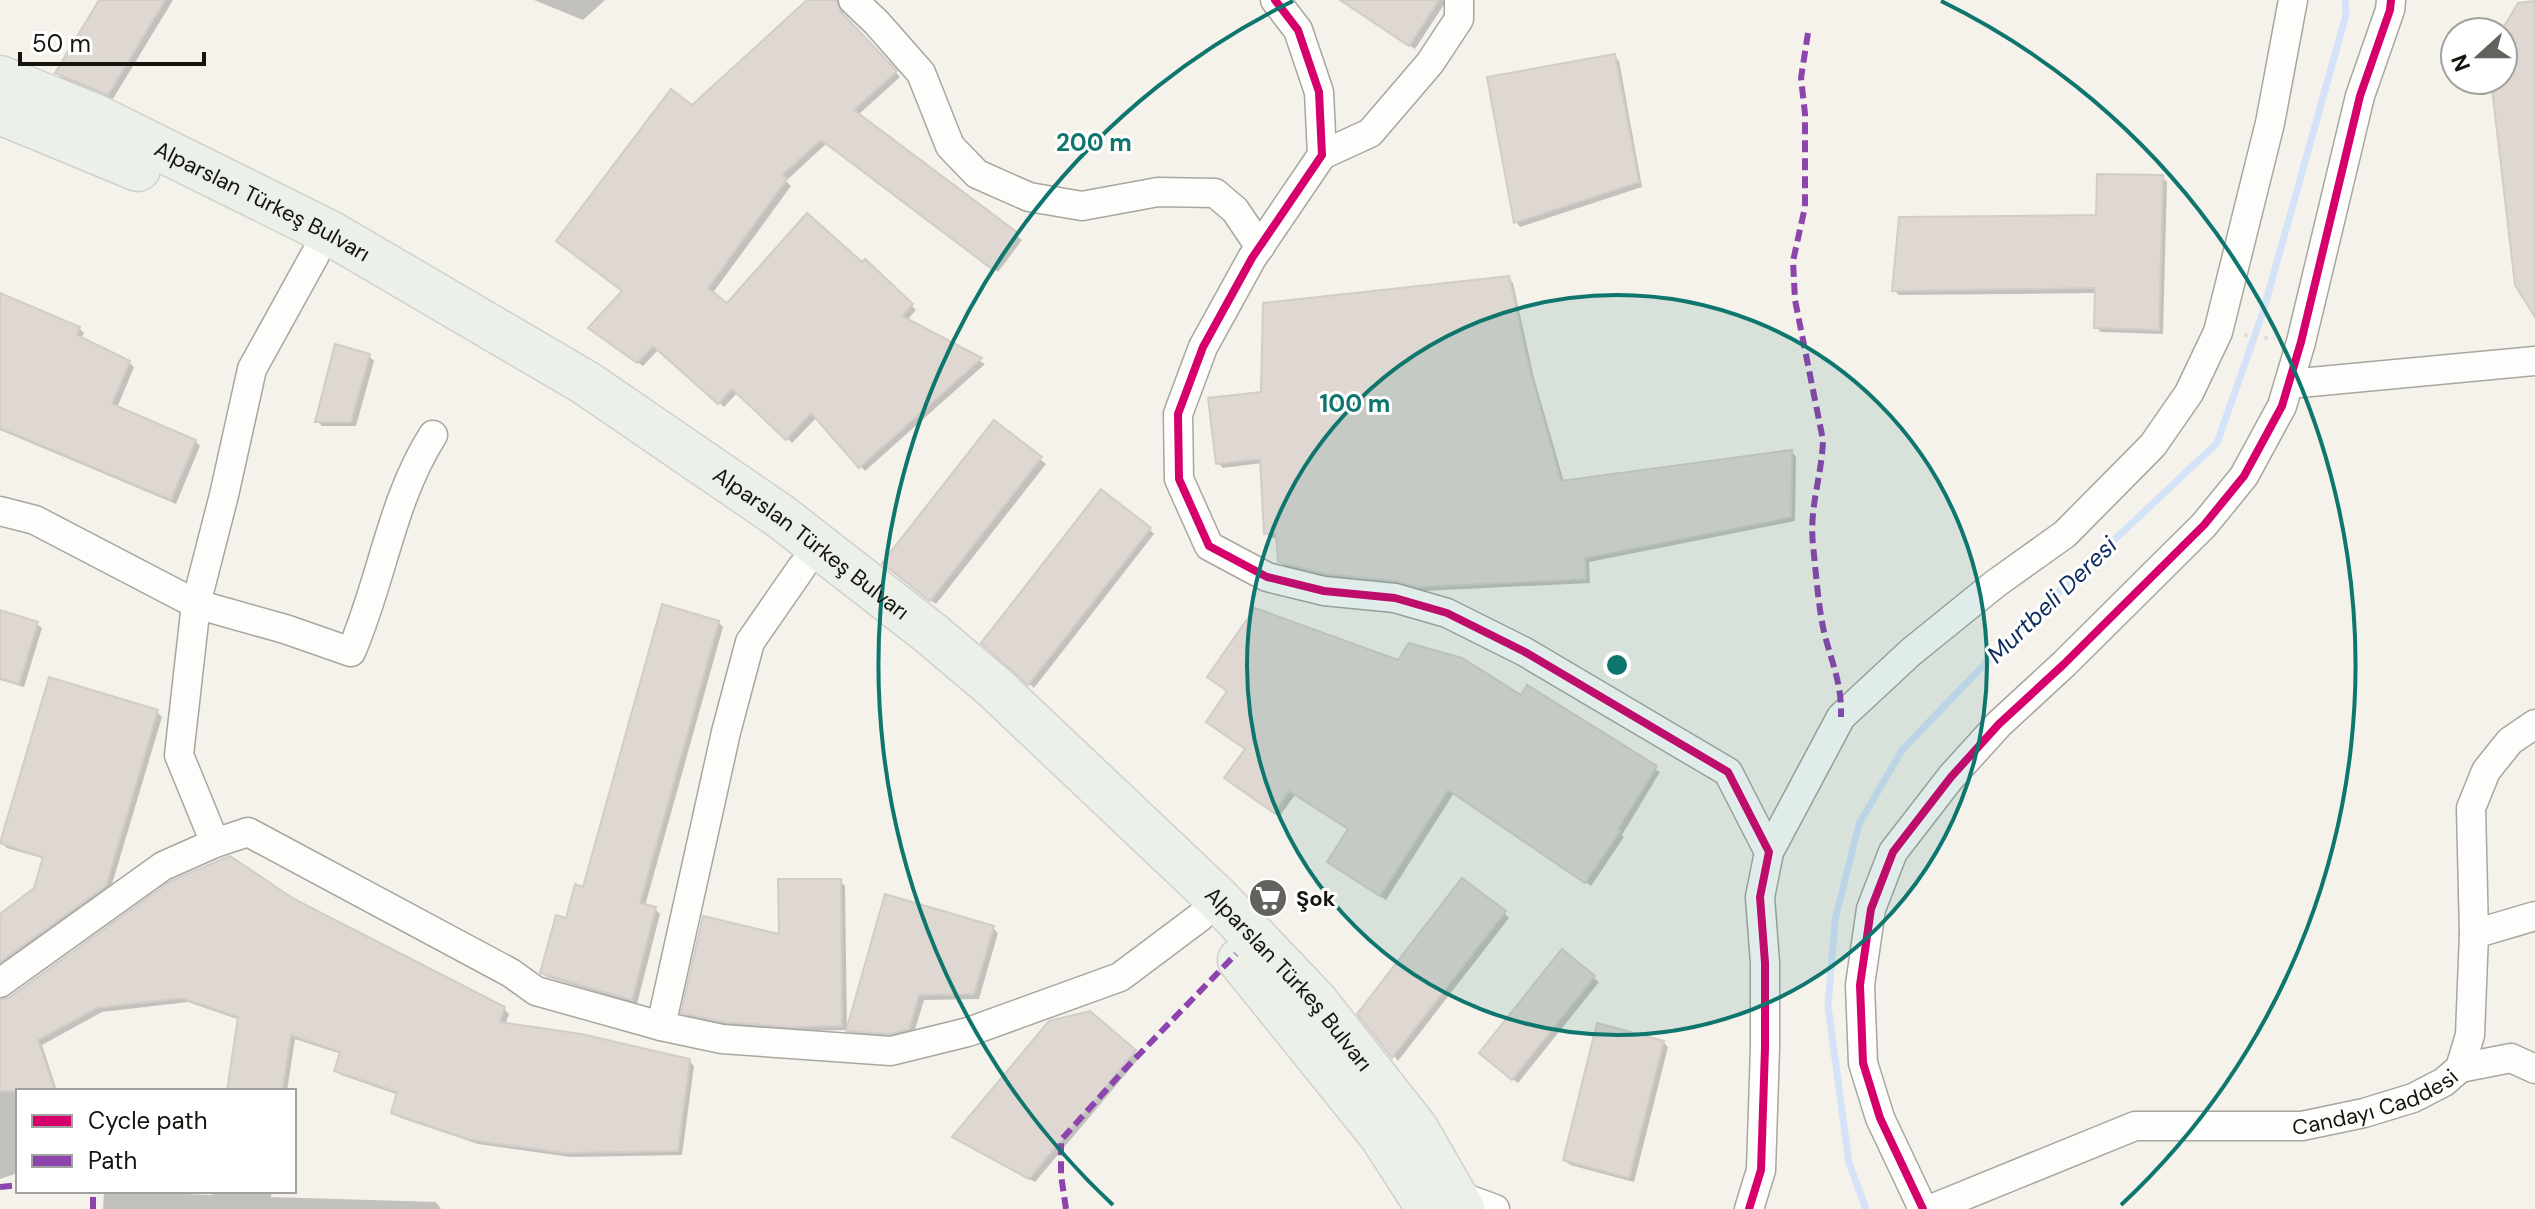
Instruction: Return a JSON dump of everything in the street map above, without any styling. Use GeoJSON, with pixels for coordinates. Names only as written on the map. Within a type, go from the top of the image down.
{"type":"FeatureCollection","features":[{"type":"Feature","properties":{"kind":"main road","name":"Alparslan Türkeş Bulvarı"},"geometry":{"type":"LineString","coordinates":[[0,78],[94,116],[330,233],[586,383],[780,516],[993,686],[1217,898],[1316,1002],[1416,1129],[1448,1204]]}},
{"type":"Feature","properties":{"kind":"main road","name":"Alparslan Türkeş Bulvarı"},"geometry":{"type":"LineString","coordinates":[[0,112],[112,157],[315,255],[562,403],[802,567],[914,653],[1051,772],[1200,917],[1236,954],[1382,1136],[1448,1204]]}},
{"type":"Feature","properties":{"kind":"street"},"geometry":{"type":"LineString","coordinates":[[853,0],[921,73],[950,146],[977,174],[1029,197],[1082,206],[1158,192],[1215,193],[1235,210],[1260,247]]}},
{"type":"Feature","properties":{"kind":"street"},"geometry":{"type":"LineString","coordinates":[[1275,0],[1298,30],[1319,92],[1322,155]]}},
{"type":"Feature","properties":{"kind":"street"},"geometry":{"type":"LineString","coordinates":[[1459,0],[1459,19],[1430,63],[1370,133],[1322,155],[1260,247],[1203,347],[1178,414],[1179,479],[1209,546],[1267,577],[1324,591],[1395,598],[1447,613],[1525,652],[1728,772],[1769,852]]}},
{"type":"Feature","properties":{"kind":"street"},"geometry":{"type":"LineString","coordinates":[[1749,1209],[1761,1170],[1765,1019],[1760,897],[1769,852],[1841,717],[1911,652],[1995,584],[2065,534],[2153,445],[2189,393],[2218,332],[2270,123],[2293,0]]}},
{"type":"Feature","properties":{"kind":"street"},"geometry":{"type":"LineString","coordinates":[[1923,1209],[1880,1118],[1863,1063],[1860,985],[1871,909],[1893,852],[1951,777],[1999,724],[2064,664],[2214,513],[2244,476],[2282,406],[2289,384],[2360,96],[2391,0]]}},
{"type":"Feature","properties":{"kind":"street"},"geometry":{"type":"LineString","coordinates":[[215,843],[179,755],[196,604],[252,369],[315,255]]}},
{"type":"Feature","properties":{"kind":"street"},"geometry":{"type":"LineString","coordinates":[[2289,384],[2535,361]]}},
{"type":"Feature","properties":{"kind":"street"},"geometry":{"type":"LineString","coordinates":[[0,511],[35,520],[196,604],[285,629],[351,652],[363,625],[388,538],[414,465],[433,435]]}},
{"type":"Feature","properties":{"kind":"street"},"geometry":{"type":"LineString","coordinates":[[661,1026],[726,732],[750,642],[802,567]]}},
{"type":"Feature","properties":{"kind":"street","name":"Candayı Caddesi"},"geometry":{"type":"LineString","coordinates":[[1931,1209],[2135,1126],[2302,1126],[2364,1113],[2413,1098],[2444,1082],[2460,1068],[2470,1035],[2474,934],[2471,808],[2486,771],[2523,746],[2535,724]]}},
{"type":"Feature","properties":{"kind":"street"},"geometry":{"type":"LineString","coordinates":[[0,983],[163,866],[248,832],[511,973],[536,991],[661,1026],[722,1039],[891,1051],[968,1032],[1120,977],[1200,917]]}},
{"type":"Feature","properties":{"kind":"street"},"geometry":{"type":"LineString","coordinates":[[2474,934],[2535,916]]}},
{"type":"Feature","properties":{"kind":"street"},"geometry":{"type":"LineString","coordinates":[[2460,1068],[2511,1058],[2535,1069]]}},
{"type":"Feature","properties":{"kind":"street"},"geometry":{"type":"LineString","coordinates":[[1448,1204],[1495,1209]]}},
{"type":"Feature","properties":{"kind":"path"},"geometry":{"type":"LineString","coordinates":[[2233,334],[2277,339]]}},
{"type":"Feature","properties":{"kind":"building"},"geometry":{"type":"Polygon","coordinates":[[[99,0],[165,0],[108,95],[55,73],[99,0]]]}},
{"type":"Feature","properties":{"kind":"building"},"geometry":{"type":"Polygon","coordinates":[[[807,0],[836,0],[841,12],[897,71],[854,110],[1018,233],[992,269],[821,140],[782,175],[787,179],[708,288],[727,303],[807,213],[862,262],[865,259],[913,304],[902,316],[982,358],[859,468],[811,413],[786,440],[732,389],[718,404],[653,346],[637,363],[588,328],[622,291],[556,241],[671,89],[692,105],[807,0]]]}},
{"type":"Feature","properties":{"kind":"building"},"geometry":{"type":"Polygon","coordinates":[[[1340,0],[1439,0],[1409,46],[1340,0]]]}},
{"type":"Feature","properties":{"kind":"building"},"geometry":{"type":"Polygon","coordinates":[[[2535,1],[2535,317],[2515,285],[2493,96],[2519,96],[2519,16],[2510,16],[2518,3],[2535,1]]]}},
{"type":"Feature","properties":{"kind":"building"},"geometry":{"type":"Polygon","coordinates":[[[1615,54],[1639,182],[1514,223],[1487,77],[1615,54]]]}},
{"type":"Feature","properties":{"kind":"building"},"geometry":{"type":"Polygon","coordinates":[[[2097,174],[2163,175],[2159,330],[2094,328],[2095,288],[1892,291],[1899,217],[2096,215],[2097,174]]]}},
{"type":"Feature","properties":{"kind":"building"},"geometry":{"type":"Polygon","coordinates":[[[1509,276],[1530,371],[1561,481],[1792,450],[1791,517],[1585,558],[1586,579],[1417,587],[1397,581],[1327,574],[1278,562],[1276,533],[1264,534],[1260,459],[1216,464],[1208,398],[1261,392],[1263,303],[1509,276]]]}},
{"type":"Feature","properties":{"kind":"building"},"geometry":{"type":"Polygon","coordinates":[[[0,293],[80,327],[77,335],[130,361],[112,404],[196,440],[171,500],[0,428],[0,293]]]}},
{"type":"Feature","properties":{"kind":"building"},"geometry":{"type":"Polygon","coordinates":[[[335,344],[370,354],[351,422],[315,422],[335,344]]]}},
{"type":"Feature","properties":{"kind":"building"},"geometry":{"type":"Polygon","coordinates":[[[994,420],[1042,457],[930,601],[882,563],[994,420]]]}},
{"type":"Feature","properties":{"kind":"building"},"geometry":{"type":"Polygon","coordinates":[[[1101,489],[1151,528],[1028,685],[981,643],[1101,489]]]}},
{"type":"Feature","properties":{"kind":"building"},"geometry":{"type":"Polygon","coordinates":[[[662,604],[719,621],[640,903],[656,907],[632,1000],[540,973],[556,915],[566,918],[575,884],[583,887],[662,604]]]}},
{"type":"Feature","properties":{"kind":"building"},"geometry":{"type":"Polygon","coordinates":[[[1255,608],[1398,660],[1409,643],[1462,658],[1521,695],[1527,685],[1657,766],[1618,829],[1620,831],[1585,883],[1448,790],[1380,896],[1327,862],[1348,829],[1289,791],[1274,813],[1224,778],[1245,749],[1206,722],[1227,691],[1207,677],[1255,608]]]}},
{"type":"Feature","properties":{"kind":"building"},"geometry":{"type":"Polygon","coordinates":[[[0,610],[38,622],[19,684],[0,678],[0,610]]]}},
{"type":"Feature","properties":{"kind":"building"},"geometry":{"type":"Polygon","coordinates":[[[49,677],[158,710],[106,886],[0,962],[0,914],[34,888],[43,857],[0,843],[49,677]]]}},
{"type":"Feature","properties":{"kind":"building"},"geometry":{"type":"Polygon","coordinates":[[[230,856],[294,899],[505,1007],[500,1022],[581,1034],[690,1059],[678,1151],[565,1153],[471,1140],[391,1113],[397,1092],[334,1071],[340,1052],[291,1035],[282,1089],[227,1089],[238,1017],[182,998],[97,1008],[38,1040],[54,1089],[0,1091],[0,1000],[10,997],[171,881],[230,856]]]}},
{"type":"Feature","properties":{"kind":"building"},"geometry":{"type":"Polygon","coordinates":[[[1462,878],[1506,911],[1392,1058],[1357,1014],[1462,878]]]}},
{"type":"Feature","properties":{"kind":"building"},"geometry":{"type":"Polygon","coordinates":[[[778,879],[841,879],[842,1026],[790,1027],[724,1022],[681,1013],[703,916],[779,934],[778,879]]]}},
{"type":"Feature","properties":{"kind":"building"},"geometry":{"type":"Polygon","coordinates":[[[885,894],[994,926],[974,994],[919,995],[909,1029],[890,1034],[846,1031],[885,894]]]}},
{"type":"Feature","properties":{"kind":"building"},"geometry":{"type":"Polygon","coordinates":[[[1562,949],[1595,976],[1512,1080],[1479,1053],[1562,949]]]}},
{"type":"Feature","properties":{"kind":"building"},"geometry":{"type":"Polygon","coordinates":[[[1090,1011],[1136,1050],[1029,1179],[952,1137],[1049,1021],[1090,1011]]]}},
{"type":"Feature","properties":{"kind":"building"},"geometry":{"type":"Polygon","coordinates":[[[1597,1023],[1664,1041],[1629,1178],[1563,1160],[1597,1023]]]}},
{"type":"Feature","properties":{"kind":"waterway","name":"Murtbeli Deresi"},"geometry":{"type":"LineString","coordinates":[[1866,1209],[1849,1163],[1828,1006],[1835,920],[1859,824],[1902,750],[2003,645],[2217,443],[2263,312],[2346,15],[2345,0]]}},
{"type":"Feature","properties":{"kind":"marked path"},"geometry":{"type":"LineString","coordinates":[[1808,33],[1801,78],[1805,114],[1805,207],[1793,261],[1795,300],[1823,440],[1812,531],[1822,621],[1838,684],[1841,717]]}},
{"type":"Feature","properties":{"kind":"marked path"},"geometry":{"type":"LineString","coordinates":[[1066,1209],[1061,1175],[1061,1140],[1236,954]]}},
{"type":"Feature","properties":{"kind":"marked path"},"geometry":{"type":"LineString","coordinates":[[0,1187],[16,1185]]}},
{"type":"Feature","properties":{"kind":"marked path"},"geometry":{"type":"LineString","coordinates":[[93,1193],[93,1209]]}},
{"type":"Feature","properties":{"kind":"cycle path"},"geometry":{"type":"LineString","coordinates":[[1275,0],[1298,30],[1319,92],[1322,155],[1252,258],[1203,347],[1178,414],[1179,479],[1209,546],[1267,577],[1324,591],[1395,598],[1447,613],[1525,652],[1728,772],[1769,852],[1760,897],[1765,963],[1761,1170],[1749,1209]]}},
{"type":"Feature","properties":{"kind":"cycle path"},"geometry":{"type":"LineString","coordinates":[[1923,1209],[1880,1118],[1863,1063],[1860,985],[1871,909],[1893,852],[1951,777],[1999,724],[2204,525],[2244,476],[2282,406],[2301,342],[2360,96],[2391,0]]}},
{"type":"Feature","properties":{"kind":"place","name":"Şok"},"geometry":{"type":"Point","coordinates":[1268,898]}}]}
